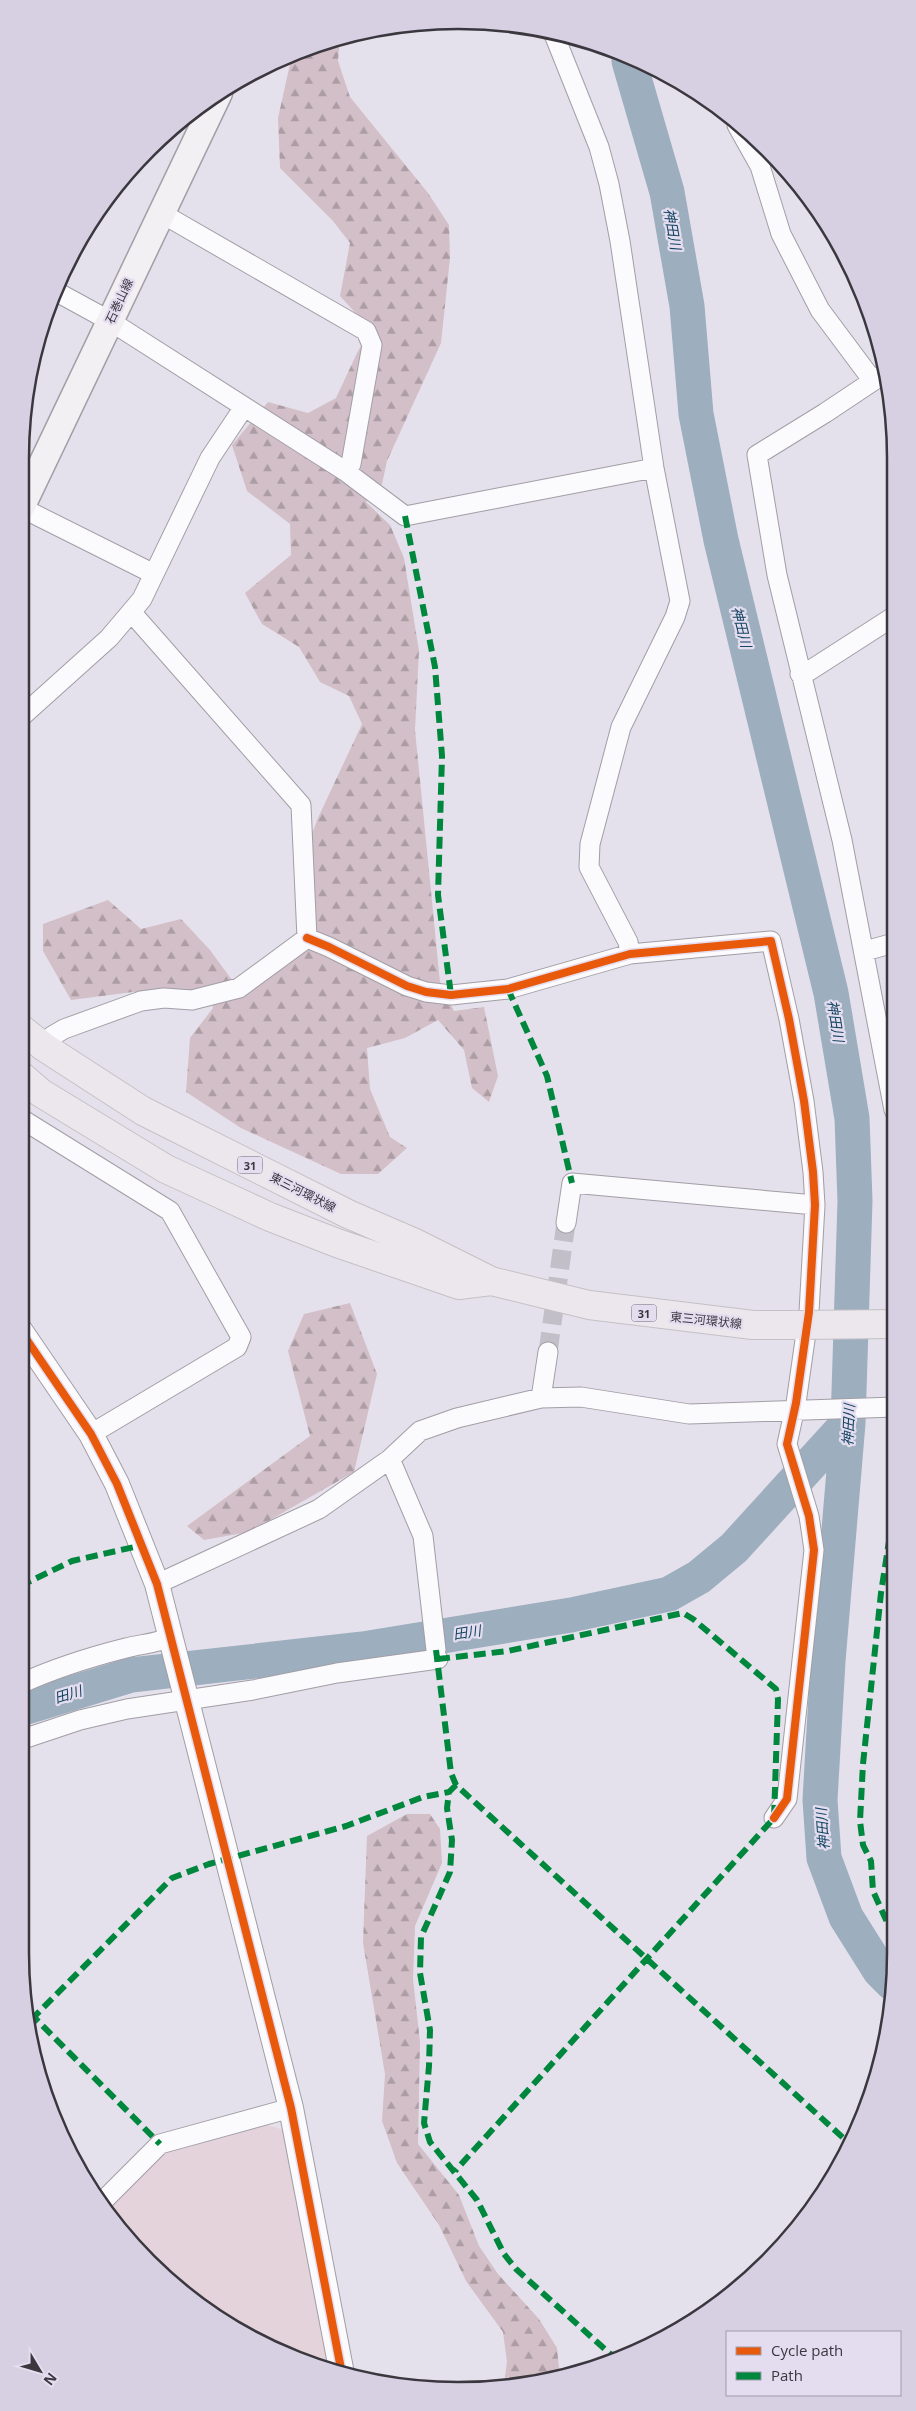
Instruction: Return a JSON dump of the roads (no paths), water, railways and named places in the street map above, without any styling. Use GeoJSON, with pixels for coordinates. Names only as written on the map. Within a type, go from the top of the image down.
{"type":"FeatureCollection","features":[{"type":"Feature","properties":{"kind":"main road","name":"石巻山線"},"geometry":{"type":"LineString","coordinates":[[29,489],[213,106]]}},
{"type":"Feature","properties":{"kind":"main road","name":"東三河環状線"},"geometry":{"type":"LineString","coordinates":[[29,1035],[44,1047],[143,1111],[348,1214],[414,1242],[491,1281],[589,1305],[754,1325],[887,1324]]}},
{"type":"Feature","properties":{"kind":"main road","name":"東三河環状線"},"geometry":{"type":"LineString","coordinates":[[29,1082],[41,1092],[166,1169],[270,1217],[336,1243],[459,1285],[491,1281]]}},
{"type":"Feature","properties":{"kind":"street"},"geometry":{"type":"LineString","coordinates":[[556,40],[599,147],[609,184],[620,240],[654,468],[680,601],[675,617],[621,727],[590,844],[588,866],[628,942],[630,954]]}},
{"type":"Feature","properties":{"kind":"street"},"geometry":{"type":"LineString","coordinates":[[744,138],[760,166],[781,234],[820,310],[879,377],[825,414],[757,455],[777,575],[842,840],[887,1072]]}},
{"type":"Feature","properties":{"kind":"street"},"geometry":{"type":"LineString","coordinates":[[161,213],[366,331],[372,345],[351,464],[344,471]]}},
{"type":"Feature","properties":{"kind":"street"},"geometry":{"type":"LineString","coordinates":[[61,294],[110,321],[344,471],[405,516],[654,468]]}},
{"type":"Feature","properties":{"kind":"street"},"geometry":{"type":"LineString","coordinates":[[29,710],[109,638],[142,599],[210,458],[244,407]]}},
{"type":"Feature","properties":{"kind":"street"},"geometry":{"type":"LineString","coordinates":[[29,512],[154,574]]}},
{"type":"Feature","properties":{"kind":"street"},"geometry":{"type":"LineString","coordinates":[[132,613],[301,806],[307,938]]}},
{"type":"Feature","properties":{"kind":"street"},"geometry":{"type":"LineString","coordinates":[[800,674],[809,671],[887,621]]}},
{"type":"Feature","properties":{"kind":"street"},"geometry":{"type":"LineString","coordinates":[[307,938],[407,986],[426,992],[451,995],[508,989],[630,954],[771,941],[789,1019],[804,1101],[815,1205],[808,1312],[794,1410],[787,1444],[804,1496],[814,1550],[786,1799],[774,1818]]}},
{"type":"Feature","properties":{"kind":"street"},"geometry":{"type":"LineString","coordinates":[[44,1047],[52,1036],[64,1029],[141,1001],[164,998],[192,1000],[239,988],[307,938]]}},
{"type":"Feature","properties":{"kind":"street"},"geometry":{"type":"LineString","coordinates":[[865,951],[887,944]]}},
{"type":"Feature","properties":{"kind":"street"},"geometry":{"type":"LineString","coordinates":[[29,1124],[170,1211],[241,1337],[237,1347],[91,1434]]}},
{"type":"Feature","properties":{"kind":"street"},"geometry":{"type":"LineString","coordinates":[[566,1223],[572,1183],[815,1205]]}},
{"type":"Feature","properties":{"kind":"street"},"geometry":{"type":"LineString","coordinates":[[29,1344],[91,1434],[117,1484],[157,1584],[291,2108],[340,2366]]}},
{"type":"Feature","properties":{"kind":"street"},"geometry":{"type":"LineString","coordinates":[[541,1398],[548,1352]]}},
{"type":"Feature","properties":{"kind":"street"},"geometry":{"type":"LineString","coordinates":[[157,1584],[319,1509],[390,1458],[420,1431],[457,1418],[541,1398],[581,1397],[689,1414],[887,1407]]}},
{"type":"Feature","properties":{"kind":"street"},"geometry":{"type":"LineString","coordinates":[[29,1736],[185,1693],[337,1673],[437,1655],[422,1536],[390,1458]]}},
{"type":"Feature","properties":{"kind":"street"},"geometry":{"type":"LineString","coordinates":[[29,1681],[98,1656],[128,1648],[157,1643],[171,1643]]}},
{"type":"Feature","properties":{"kind":"street"},"geometry":{"type":"LineString","coordinates":[[106,2199],[160,2144],[291,2108]]}},
{"type":"Feature","properties":{"kind":"waterway","name":"神田川"},"geometry":{"type":"LineString","coordinates":[[630,65],[667,192],[687,306],[696,414],[721,540],[831,993],[852,1118],[855,1201],[848,1423],[828,1661],[820,1800],[824,1858],[846,1917],[880,1971],[886,1977]]}},
{"type":"Feature","properties":{"kind":"waterway","name":"田川"},"geometry":{"type":"LineString","coordinates":[[29,1706],[131,1675],[363,1649],[571,1615],[669,1594],[699,1577],[734,1548],[848,1423]]}},
{"type":"Feature","properties":{"kind":"tunnel"},"geometry":{"type":"LineString","coordinates":[[548,1352],[566,1223]]}}]}
